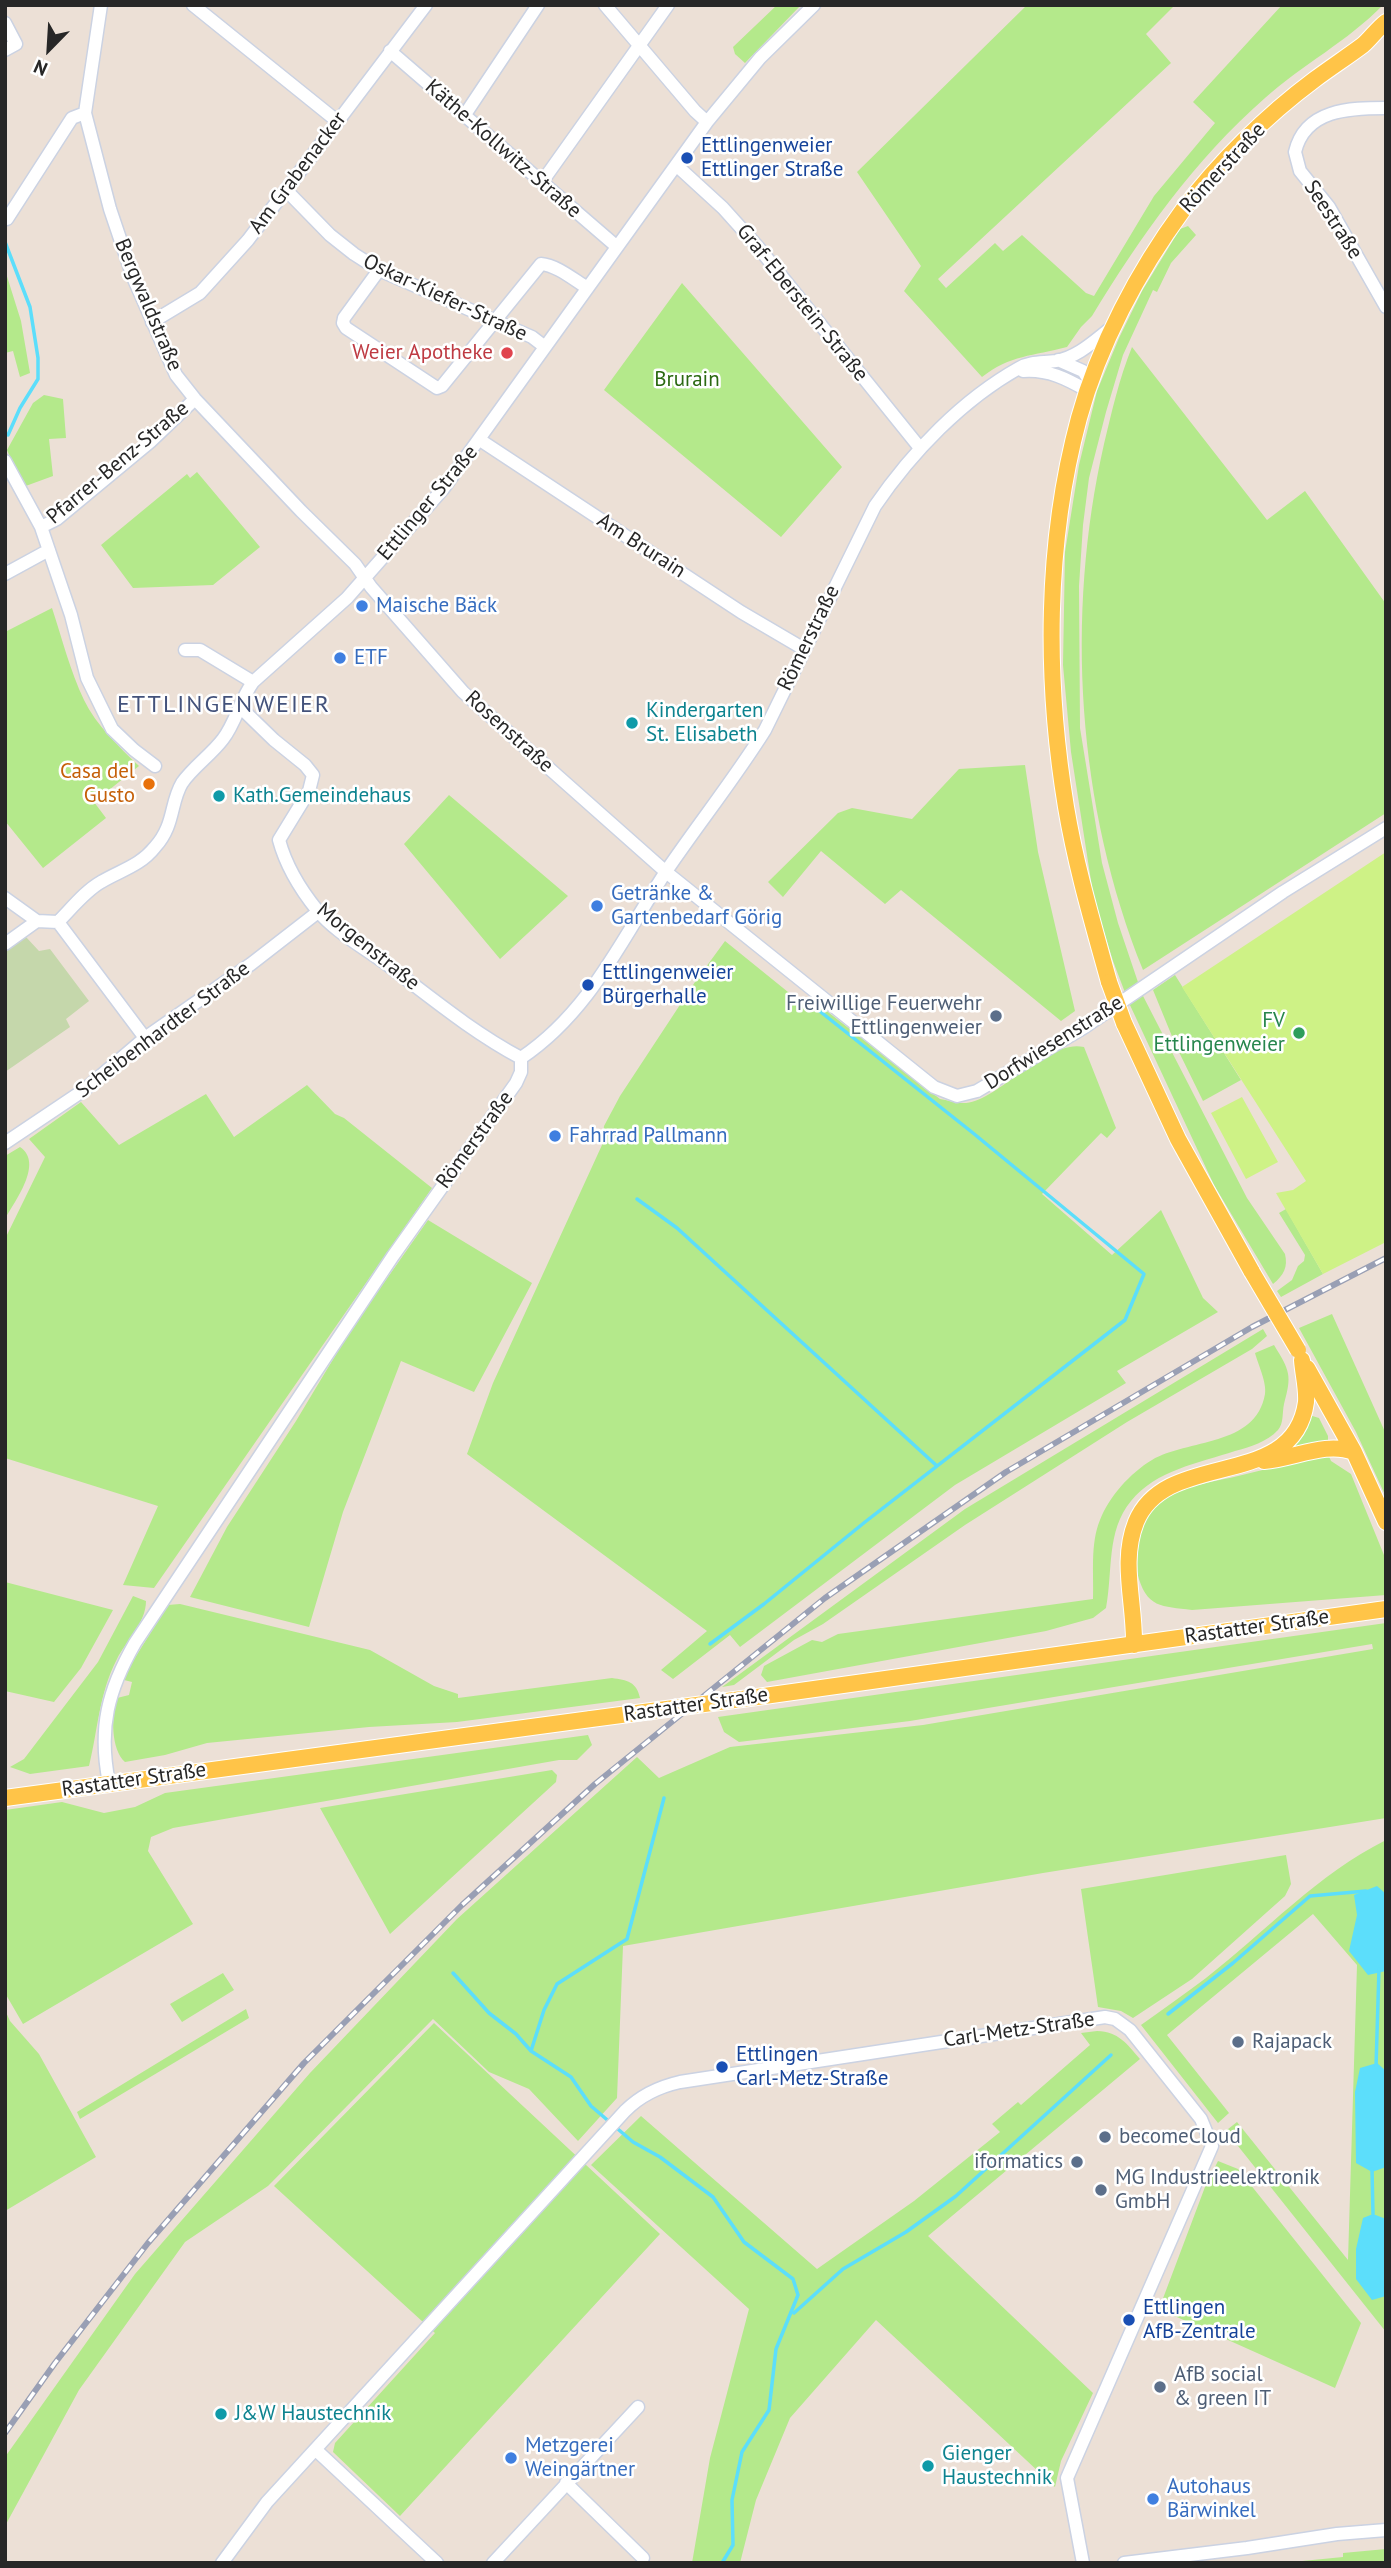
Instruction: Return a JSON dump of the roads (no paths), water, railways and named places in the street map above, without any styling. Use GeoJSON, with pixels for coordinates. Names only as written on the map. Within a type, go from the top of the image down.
{"type":"FeatureCollection","features":[{"type":"Feature","properties":{"kind":"main road","name":"Römerstraße"},"geometry":{"type":"LineString","coordinates":[[1366,43],[1375,30],[1386,22]]}},
{"type":"Feature","properties":{"kind":"main road","name":"Römerstraße"},"geometry":{"type":"LineString","coordinates":[[1386,37],[1366,43],[1312,81],[1255,132],[1204,183],[1162,239],[1115,324],[1089,387],[1070,457],[1059,521],[1052,624],[1057,743],[1066,809],[1078,869],[1109,982],[1124,1023],[1178,1139],[1354,1452],[1386,1522]]}},
{"type":"Feature","properties":{"kind":"main road"},"geometry":{"type":"LineString","coordinates":[[1134,1645],[1135,1620],[1128,1553],[1137,1520],[1164,1491],[1196,1476],[1252,1461],[1275,1452],[1288,1443],[1301,1421],[1306,1400],[1300,1355]]}},
{"type":"Feature","properties":{"kind":"main road"},"geometry":{"type":"LineString","coordinates":[[1252,1461],[1280,1460],[1331,1448],[1354,1452]]}},
{"type":"Feature","properties":{"kind":"main road","name":"Rastatter Straße"},"geometry":{"type":"LineString","coordinates":[[5,1798],[591,1720],[1386,1609]]}},
{"type":"Feature","properties":{"kind":"street","name":"Bergwaldstraße"},"geometry":{"type":"LineString","coordinates":[[101,5],[85,113],[117,232],[176,375],[195,399],[355,564],[365,578]]}},
{"type":"Feature","properties":{"kind":"street"},"geometry":{"type":"LineString","coordinates":[[193,5],[337,121]]}},
{"type":"Feature","properties":{"kind":"street","name":"Am Grabenacker"},"geometry":{"type":"LineString","coordinates":[[152,321],[200,293],[248,240],[426,5]]}},
{"type":"Feature","properties":{"kind":"street"},"geometry":{"type":"LineString","coordinates":[[464,116],[538,5]]}},
{"type":"Feature","properties":{"kind":"street"},"geometry":{"type":"LineString","coordinates":[[605,5],[707,122]]}},
{"type":"Feature","properties":{"kind":"street"},"geometry":{"type":"LineString","coordinates":[[542,182],[668,5]]}},
{"type":"Feature","properties":{"kind":"street","name":"Ettlinger Straße"},"geometry":{"type":"LineString","coordinates":[[58,922],[100,882],[128,870],[145,859],[158,845],[169,826],[182,784],[223,739],[253,682],[348,598],[443,489],[707,122],[760,58],[814,5]]}},
{"type":"Feature","properties":{"kind":"street"},"geometry":{"type":"LineString","coordinates":[[5,23],[16,44],[5,50]]}},
{"type":"Feature","properties":{"kind":"street","name":"Käthe-Kollwitz-Straße"},"geometry":{"type":"LineString","coordinates":[[390,51],[616,246]]}},
{"type":"Feature","properties":{"kind":"street","name":"Seestraße"},"geometry":{"type":"LineString","coordinates":[[1386,108],[1338,110],[1311,125],[1300,138],[1295,152],[1300,171],[1329,207],[1386,306]]}},
{"type":"Feature","properties":{"kind":"street"},"geometry":{"type":"LineString","coordinates":[[7,219],[72,118],[85,113]]}},
{"type":"Feature","properties":{"kind":"street","name":"Graf-Eberstein-Straße"},"geometry":{"type":"LineString","coordinates":[[676,165],[723,208],[758,247],[920,448]]}},
{"type":"Feature","properties":{"kind":"street","name":"Oskar-Kiefer-Straße"},"geometry":{"type":"LineString","coordinates":[[286,190],[330,235],[379,270],[532,337],[545,347]]}},
{"type":"Feature","properties":{"kind":"street"},"geometry":{"type":"LineString","coordinates":[[379,270],[343,323],[346,328],[438,388],[541,264],[586,287]]}},
{"type":"Feature","properties":{"kind":"street","name":"Römerstraße"},"geometry":{"type":"LineString","coordinates":[[109,1783],[105,1754],[105,1717],[120,1670],[222,1510],[393,1256],[516,1083],[521,1072],[521,1058],[545,1042],[582,1004],[666,872],[765,730],[875,506],[920,448],[986,390],[1028,364],[1077,354],[1115,324]]}},
{"type":"Feature","properties":{"kind":"street"},"geometry":{"type":"LineString","coordinates":[[1058,360],[1083,371],[1089,387]]}},
{"type":"Feature","properties":{"kind":"street"},"geometry":{"type":"LineString","coordinates":[[1012,372],[1046,372],[1089,387]]}},
{"type":"Feature","properties":{"kind":"street","name":"Pfarrer-Benz-Straße"},"geometry":{"type":"LineString","coordinates":[[41,527],[57,519],[150,442],[195,399]]}},
{"type":"Feature","properties":{"kind":"street","name":"Am Brurain"},"geometry":{"type":"LineString","coordinates":[[480,440],[741,612],[804,649]]}},
{"type":"Feature","properties":{"kind":"street"},"geometry":{"type":"LineString","coordinates":[[5,461],[41,527],[71,615],[87,678],[112,729],[155,766]]}},
{"type":"Feature","properties":{"kind":"street"},"geometry":{"type":"LineString","coordinates":[[5,574],[49,550]]}},
{"type":"Feature","properties":{"kind":"street","name":"Rosenstraße"},"geometry":{"type":"LineString","coordinates":[[365,578],[463,692],[666,872]]}},
{"type":"Feature","properties":{"kind":"street"},"geometry":{"type":"LineString","coordinates":[[185,650],[200,650],[253,682]]}},
{"type":"Feature","properties":{"kind":"street","name":"Morgenstraße"},"geometry":{"type":"LineString","coordinates":[[241,708],[274,740],[299,759],[313,775],[309,791],[279,840],[284,858],[318,912],[446,1009],[498,1046],[521,1058]]}},
{"type":"Feature","properties":{"kind":"street","name":"Dorfwiesenstraße"},"geometry":{"type":"LineString","coordinates":[[666,872],[934,1087],[957,1096],[977,1091],[1083,1028],[1271,900],[1386,828]]}},
{"type":"Feature","properties":{"kind":"street"},"geometry":{"type":"LineString","coordinates":[[5,898],[37,921],[58,922],[145,1038]]}},
{"type":"Feature","properties":{"kind":"street","name":"Scheibenhardter Straße"},"geometry":{"type":"LineString","coordinates":[[5,1143],[84,1090],[145,1038],[251,964],[318,912]]}},
{"type":"Feature","properties":{"kind":"street"},"geometry":{"type":"LineString","coordinates":[[5,944],[37,921]]}},
{"type":"Feature","properties":{"kind":"street","name":"Carl-Metz-Straße"},"geometry":{"type":"LineString","coordinates":[[222,2563],[256,2515],[620,2116],[643,2096],[680,2082],[1096,2017],[1115,2019],[1130,2030],[1201,2119],[1212,2146],[1067,2478],[1083,2563]]}},
{"type":"Feature","properties":{"kind":"street"},"geometry":{"type":"LineString","coordinates":[[493,2563],[638,2407]]}},
{"type":"Feature","properties":{"kind":"street"},"geometry":{"type":"LineString","coordinates":[[316,2450],[437,2563]]}},
{"type":"Feature","properties":{"kind":"street"},"geometry":{"type":"LineString","coordinates":[[566,2483],[643,2558]]}},
{"type":"Feature","properties":{"kind":"street"},"geometry":{"type":"LineString","coordinates":[[1124,2563],[1230,2557],[1337,2534],[1386,2530]]}},
{"type":"Feature","properties":{"kind":"water"},"geometry":{"type":"Polygon","coordinates":[[[1377,1886],[1386,1894],[1386,1971],[1368,1975],[1349,1951],[1357,1915],[1354,1895],[1377,1886]]]}},
{"type":"Feature","properties":{"kind":"water"},"geometry":{"type":"Polygon","coordinates":[[[1377,2063],[1386,2071],[1386,2167],[1372,2172],[1356,2163],[1355,2092],[1360,2068],[1377,2063]]]}},
{"type":"Feature","properties":{"kind":"water"},"geometry":{"type":"Polygon","coordinates":[[[1373,2214],[1386,2219],[1386,2296],[1372,2300],[1356,2279],[1356,2249],[1363,2218],[1373,2214]]]}},
{"type":"Feature","properties":{"kind":"waterway"},"geometry":{"type":"LineString","coordinates":[[5,242],[30,307],[38,358],[38,379],[20,408],[8,435]]}},
{"type":"Feature","properties":{"kind":"waterway"},"geometry":{"type":"LineString","coordinates":[[710,1644],[1125,1320],[1144,1274],[812,1005]]}},
{"type":"Feature","properties":{"kind":"waterway"},"geometry":{"type":"LineString","coordinates":[[637,1199],[677,1228],[937,1466]]}},
{"type":"Feature","properties":{"kind":"waterway"},"geometry":{"type":"LineString","coordinates":[[531,2051],[544,2010],[557,1984],[627,1939],[664,1798]]}},
{"type":"Feature","properties":{"kind":"waterway"},"geometry":{"type":"LineString","coordinates":[[1168,2014],[1233,1963],[1310,1896],[1366,1893]]}},
{"type":"Feature","properties":{"kind":"waterway"},"geometry":{"type":"LineString","coordinates":[[1376,2067],[1379,1969]]}},
{"type":"Feature","properties":{"kind":"waterway"},"geometry":{"type":"LineString","coordinates":[[453,1973],[489,2013],[516,2034],[531,2051],[571,2077],[591,2106],[633,2142],[660,2157],[713,2197],[744,2242],[793,2279],[798,2295],[776,2349],[769,2410],[742,2452],[732,2500],[733,2545],[722,2563]]}},
{"type":"Feature","properties":{"kind":"waterway"},"geometry":{"type":"LineString","coordinates":[[794,2313],[843,2269],[906,2232],[956,2196],[1111,2055]]}},
{"type":"Feature","properties":{"kind":"waterway"},"geometry":{"type":"LineString","coordinates":[[1372,2169],[1373,2214]]}},
{"type":"Feature","properties":{"kind":"railway"},"geometry":{"type":"LineString","coordinates":[[5,2433],[55,2363],[148,2243],[304,2063],[462,1905],[595,1784],[825,1598],[1006,1472],[1252,1327],[1386,1258]]}},
{"type":"Feature","properties":{"kind":"place","name":"Ettlingenweier Ettlinger Straße"},"geometry":{"type":"Point","coordinates":[687,158]}},
{"type":"Feature","properties":{"kind":"place","name":"Weier Apotheke"},"geometry":{"type":"Point","coordinates":[507,353]}},
{"type":"Feature","properties":{"kind":"place","name":"Maische Bäck"},"geometry":{"type":"Point","coordinates":[362,606]}},
{"type":"Feature","properties":{"kind":"place","name":"ETF"},"geometry":{"type":"Point","coordinates":[340,658]}},
{"type":"Feature","properties":{"kind":"place","name":"Kindergarten St. Elisabeth"},"geometry":{"type":"Point","coordinates":[632,723]}},
{"type":"Feature","properties":{"kind":"place","name":"Casa del Gusto"},"geometry":{"type":"Point","coordinates":[149,784]}},
{"type":"Feature","properties":{"kind":"place","name":"Kath.Gemeindehaus"},"geometry":{"type":"Point","coordinates":[219,796]}},
{"type":"Feature","properties":{"kind":"place","name":"Getränke & Gartenbedarf Görig"},"geometry":{"type":"Point","coordinates":[597,906]}},
{"type":"Feature","properties":{"kind":"place","name":"Ettlingenweier Bürgerhalle"},"geometry":{"type":"Point","coordinates":[588,985]}},
{"type":"Feature","properties":{"kind":"place","name":"Freiwillige Feuerwehr Ettlingenweier"},"geometry":{"type":"Point","coordinates":[996,1016]}},
{"type":"Feature","properties":{"kind":"place","name":"FV Ettlingenweier"},"geometry":{"type":"Point","coordinates":[1299,1033]}},
{"type":"Feature","properties":{"kind":"place","name":"Fahrrad Pallmann"},"geometry":{"type":"Point","coordinates":[555,1136]}},
{"type":"Feature","properties":{"kind":"place","name":"Rajapack"},"geometry":{"type":"Point","coordinates":[1238,2042]}},
{"type":"Feature","properties":{"kind":"place","name":"Ettlingen Carl-Metz-Straße"},"geometry":{"type":"Point","coordinates":[722,2067]}},
{"type":"Feature","properties":{"kind":"place","name":"becomeCloud"},"geometry":{"type":"Point","coordinates":[1105,2137]}},
{"type":"Feature","properties":{"kind":"place","name":"iformatics"},"geometry":{"type":"Point","coordinates":[1077,2162]}},
{"type":"Feature","properties":{"kind":"place","name":"MG Industrieelektronik GmbH"},"geometry":{"type":"Point","coordinates":[1101,2190]}},
{"type":"Feature","properties":{"kind":"place","name":"Ettlingen AfB-Zentrale"},"geometry":{"type":"Point","coordinates":[1129,2320]}},
{"type":"Feature","properties":{"kind":"place","name":"AfB social & green IT"},"geometry":{"type":"Point","coordinates":[1160,2387]}},
{"type":"Feature","properties":{"kind":"place","name":"J&W Haustechnik"},"geometry":{"type":"Point","coordinates":[221,2414]}},
{"type":"Feature","properties":{"kind":"place","name":"Metzgerei Weingärtner"},"geometry":{"type":"Point","coordinates":[511,2458]}},
{"type":"Feature","properties":{"kind":"place","name":"Gienger Haustechnik"},"geometry":{"type":"Point","coordinates":[928,2466]}},
{"type":"Feature","properties":{"kind":"place","name":"Autohaus Bärwinkel"},"geometry":{"type":"Point","coordinates":[1153,2499]}},
{"type":"Feature","properties":{"kind":"district","name":"ETTLINGENWEIER"},"geometry":{"type":"Point","coordinates":[224,705]}},
{"type":"Feature","properties":{"kind":"park label","name":"Brurain"},"geometry":{"type":"Point","coordinates":[687,380]}}]}
